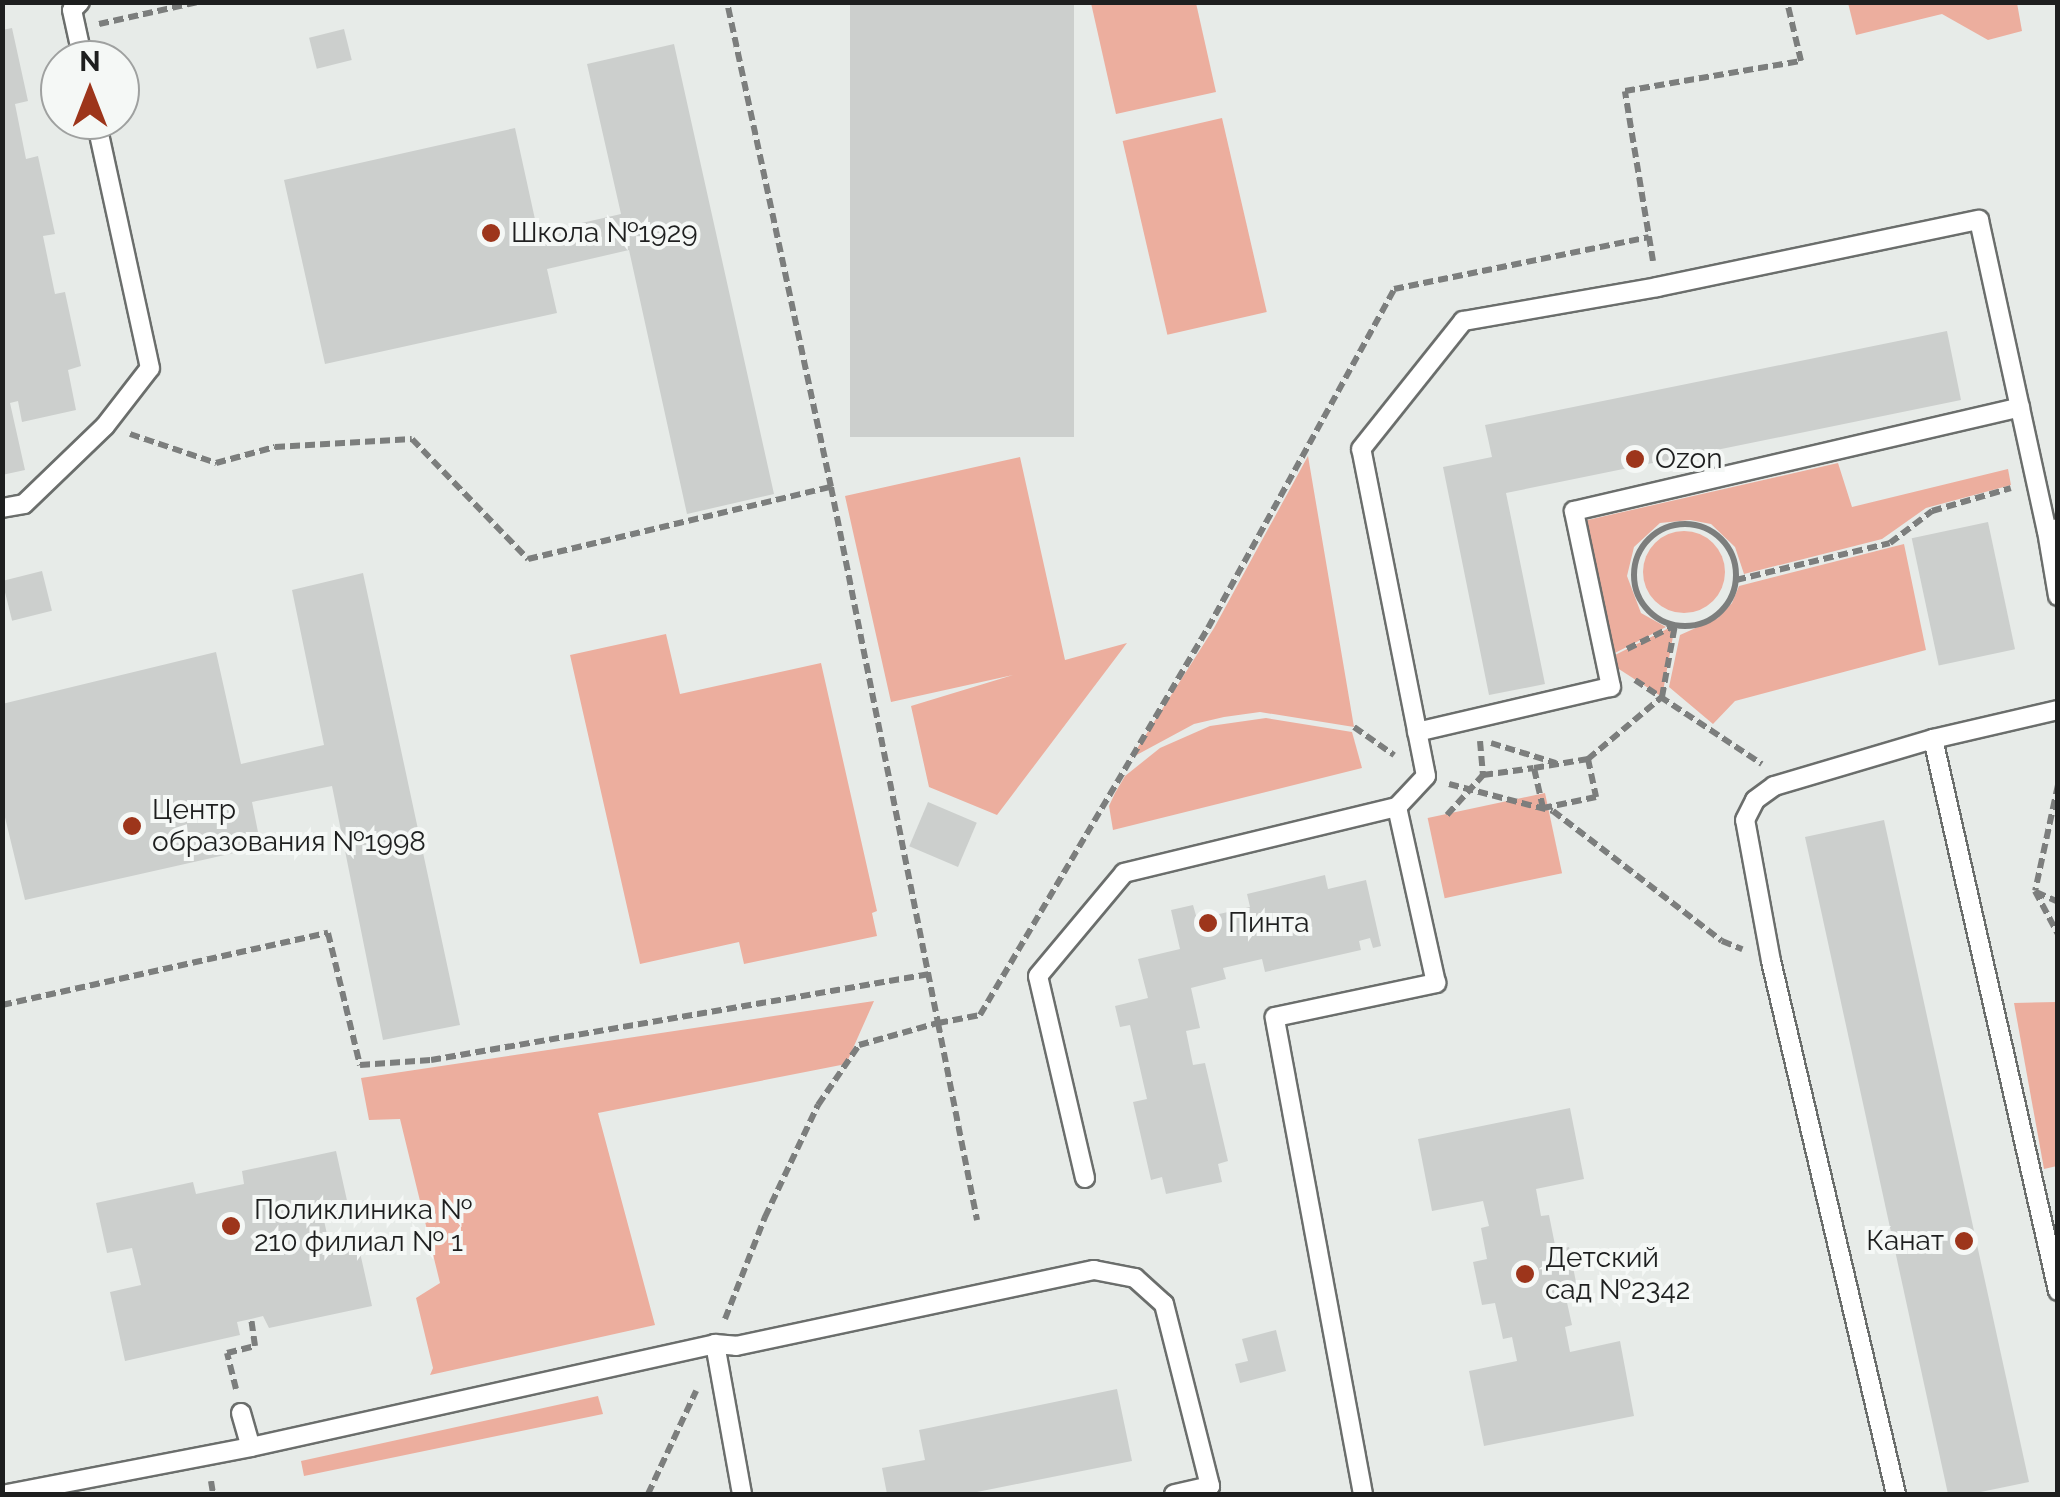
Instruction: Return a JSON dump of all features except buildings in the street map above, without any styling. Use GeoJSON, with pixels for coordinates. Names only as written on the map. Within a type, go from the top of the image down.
{"type":"FeatureCollection","features":[{"type":"Feature","properties":{"kind":"lane"},"geometry":{"type":"LineString","coordinates":[[79,40],[72,10],[80,2]]}},
{"type":"Feature","properties":{"kind":"lane"},"geometry":{"type":"LineString","coordinates":[[2,508],[24,504],[106,426],[150,368],[100,140]]}},
{"type":"Feature","properties":{"kind":"lane"},"geometry":{"type":"LineString","coordinates":[[1085,1178],[1038,976],[1124,873],[1397,807],[1426,776],[1362,448],[1463,321],[1658,287],[1979,220],[2036,480],[2052,530],[2058,596]]}},
{"type":"Feature","properties":{"kind":"lane"},"geometry":{"type":"LineString","coordinates":[[1417,732],[1611,687],[1574,510],[2020,407]]}},
{"type":"Feature","properties":{"kind":"lane"},"geometry":{"type":"LineString","coordinates":[[1896,1494],[1771,961],[1745,820],[1755,800],[1774,786],[1933,739],[2058,710]]}},
{"type":"Feature","properties":{"kind":"lane"},"geometry":{"type":"LineString","coordinates":[[1933,739],[2058,1290]]}},
{"type":"Feature","properties":{"kind":"lane"},"geometry":{"type":"LineString","coordinates":[[1363,1494],[1274,1017],[1436,982],[1397,807]]}},
{"type":"Feature","properties":{"kind":"lane"},"geometry":{"type":"LineString","coordinates":[[5,1489],[251,1447],[715,1344],[736,1346],[1094,1270],[1135,1278],[1164,1304],[1210,1486],[1174,1494]]}},
{"type":"Feature","properties":{"kind":"lane"},"geometry":{"type":"LineString","coordinates":[[715,1344],[742,1494]]}},
{"type":"Feature","properties":{"kind":"lane"},"geometry":{"type":"LineString","coordinates":[[241,1413],[251,1447]]}},
{"type":"Feature","properties":{"kind":"path"},"geometry":{"type":"LineString","coordinates":[[76,28],[198,2]]}},
{"type":"Feature","properties":{"kind":"path"},"geometry":{"type":"LineString","coordinates":[[727,2],[831,488],[977,1220]]}},
{"type":"Feature","properties":{"kind":"path"},"geometry":{"type":"LineString","coordinates":[[1658,287],[1625,90],[1802,60],[1787,2]]}},
{"type":"Feature","properties":{"kind":"path"},"geometry":{"type":"LineString","coordinates":[[648,1494],[715,1344],[765,1217],[818,1106],[858,1045],[980,1015],[1208,628],[1394,289],[1649,237]]}},
{"type":"Feature","properties":{"kind":"path"},"geometry":{"type":"LineString","coordinates":[[106,426],[216,463],[274,447],[412,439],[528,559],[831,488]]}},
{"type":"Feature","properties":{"kind":"path"},"geometry":{"type":"LineString","coordinates":[[1736,580],[1890,542],[1932,511],[2036,480]]}},
{"type":"Feature","properties":{"kind":"path"},"geometry":{"type":"LineString","coordinates":[[1605,660],[1675,625],[1708,620],[1722,610],[1736,580],[1729,550],[1707,529],[1677,524],[1649,538],[1634,566],[1638,597],[1647,610],[1675,625]]}},
{"type":"Feature","properties":{"kind":"path"},"geometry":{"type":"LineString","coordinates":[[1447,814],[1483,775],[1588,759],[1662,697],[1675,625]]}},
{"type":"Feature","properties":{"kind":"path"},"geometry":{"type":"LineString","coordinates":[[1605,660],[1790,782]]}},
{"type":"Feature","properties":{"kind":"path"},"geometry":{"type":"LineString","coordinates":[[1354,728],[1426,776],[1468,791],[1553,811],[1722,940],[1771,961]]}},
{"type":"Feature","properties":{"kind":"path"},"geometry":{"type":"LineString","coordinates":[[1480,739],[1557,764]]}},
{"type":"Feature","properties":{"kind":"path"},"geometry":{"type":"LineString","coordinates":[[1543,808],[1596,797],[1588,759]]}},
{"type":"Feature","properties":{"kind":"path"},"geometry":{"type":"LineString","coordinates":[[1534,768],[1543,808]]}},
{"type":"Feature","properties":{"kind":"path"},"geometry":{"type":"LineString","coordinates":[[2058,785],[2035,891],[2058,934]]}},
{"type":"Feature","properties":{"kind":"path"},"geometry":{"type":"LineString","coordinates":[[2035,891],[2058,902]]}},
{"type":"Feature","properties":{"kind":"path"},"geometry":{"type":"LineString","coordinates":[[2,1005],[328,933],[360,1065],[431,1060],[930,974]]}},
{"type":"Feature","properties":{"kind":"path"},"geometry":{"type":"LineString","coordinates":[[241,1413],[227,1353],[255,1346],[251,1318]]}},
{"type":"Feature","properties":{"kind":"shaded area"},"geometry":{"type":"Polygon","coordinates":[[[1091,3],[1196,3],[1216,92],[1116,114],[1091,3]]]}},
{"type":"Feature","properties":{"kind":"shaded area"},"geometry":{"type":"Polygon","coordinates":[[[1848,3],[2017,3],[2022,31],[1988,40],[1942,14],[1856,35],[1848,3]]]}},
{"type":"Feature","properties":{"kind":"shaded area"},"geometry":{"type":"Polygon","coordinates":[[[1222,118],[1267,312],[1167,335],[1123,141],[1222,118]]]}},
{"type":"Feature","properties":{"kind":"shaded area"},"geometry":{"type":"Polygon","coordinates":[[[1308,456],[1354,727],[1260,712],[1224,717],[1194,724],[1131,758],[1214,628],[1308,456]]]}},
{"type":"Feature","properties":{"kind":"shaded area"},"geometry":{"type":"Polygon","coordinates":[[[1020,457],[1065,660],[1127,643],[997,815],[929,787],[911,706],[1013,675],[891,702],[845,496],[1020,457]]]}},
{"type":"Feature","properties":{"kind":"shaded area"},"geometry":{"type":"Polygon","coordinates":[[[1838,463],[1852,507],[2008,469],[2011,485],[1926,508],[1882,539],[1744,574],[1735,547],[1711,524],[1690,520],[1660,523],[1634,547],[1627,576],[1641,613],[1666,627],[1607,657],[1579,522],[1838,463]]]}},
{"type":"Feature","properties":{"kind":"shaded area"},"geometry":{"type":"Polygon","coordinates":[[[1684,531],[1700,534],[1713,543],[1722,556],[1722,588],[1713,601],[1700,610],[1684,613],[1668,610],[1655,601],[1646,588],[1643,572],[1646,556],[1655,543],[1668,534],[1684,531]]]}},
{"type":"Feature","properties":{"kind":"shaded area"},"geometry":{"type":"Polygon","coordinates":[[[1904,544],[1926,650],[1735,701],[1713,724],[1669,687],[1680,635],[1718,618],[1732,603],[1739,586],[1904,544]]]}},
{"type":"Feature","properties":{"kind":"shaded area"},"geometry":{"type":"Polygon","coordinates":[[[1675,625],[1662,697],[1605,660],[1675,625]]]}},
{"type":"Feature","properties":{"kind":"shaded area"},"geometry":{"type":"Polygon","coordinates":[[[666,634],[680,694],[821,663],[877,911],[872,913],[877,936],[744,964],[739,942],[640,964],[570,655],[666,634]]]}},
{"type":"Feature","properties":{"kind":"shaded area"},"geometry":{"type":"Polygon","coordinates":[[[1266,718],[1352,732],[1362,768],[1113,830],[1109,806],[1115,793],[1125,776],[1160,748],[1210,726],[1266,718]]]}},
{"type":"Feature","properties":{"kind":"shaded area"},"geometry":{"type":"Polygon","coordinates":[[[1545,793],[1562,873],[1445,898],[1428,818],[1545,793]]]}},
{"type":"Feature","properties":{"kind":"shaded area"},"geometry":{"type":"Polygon","coordinates":[[[874,1001],[846,1064],[598,1113],[655,1325],[430,1375],[433,1368],[416,1298],[440,1283],[400,1119],[369,1120],[361,1078],[874,1001]]]}},
{"type":"Feature","properties":{"kind":"shaded area"},"geometry":{"type":"Polygon","coordinates":[[[2057,1002],[2057,1166],[2044,1169],[2014,1003],[2057,1002]]]}},
{"type":"Feature","properties":{"kind":"shaded area"},"geometry":{"type":"Polygon","coordinates":[[[598,1396],[603,1414],[304,1476],[301,1461],[598,1396]]]}},
{"type":"Feature","properties":{"kind":"place","name":"Школа №1929"},"geometry":{"type":"Point","coordinates":[491,233]}},
{"type":"Feature","properties":{"kind":"place","name":"Ozon"},"geometry":{"type":"Point","coordinates":[1635,459]}},
{"type":"Feature","properties":{"kind":"place","name":"Центр образования №1998"},"geometry":{"type":"Point","coordinates":[132,826]}},
{"type":"Feature","properties":{"kind":"place","name":"Пинта"},"geometry":{"type":"Point","coordinates":[1208,923]}},
{"type":"Feature","properties":{"kind":"place","name":"Поликлиника № 210 филиал № 1"},"geometry":{"type":"Point","coordinates":[231,1226]}},
{"type":"Feature","properties":{"kind":"place","name":"Канат"},"geometry":{"type":"Point","coordinates":[1964,1241]}},
{"type":"Feature","properties":{"kind":"place","name":"Детский сад №2342"},"geometry":{"type":"Point","coordinates":[1525,1274]}}]}
